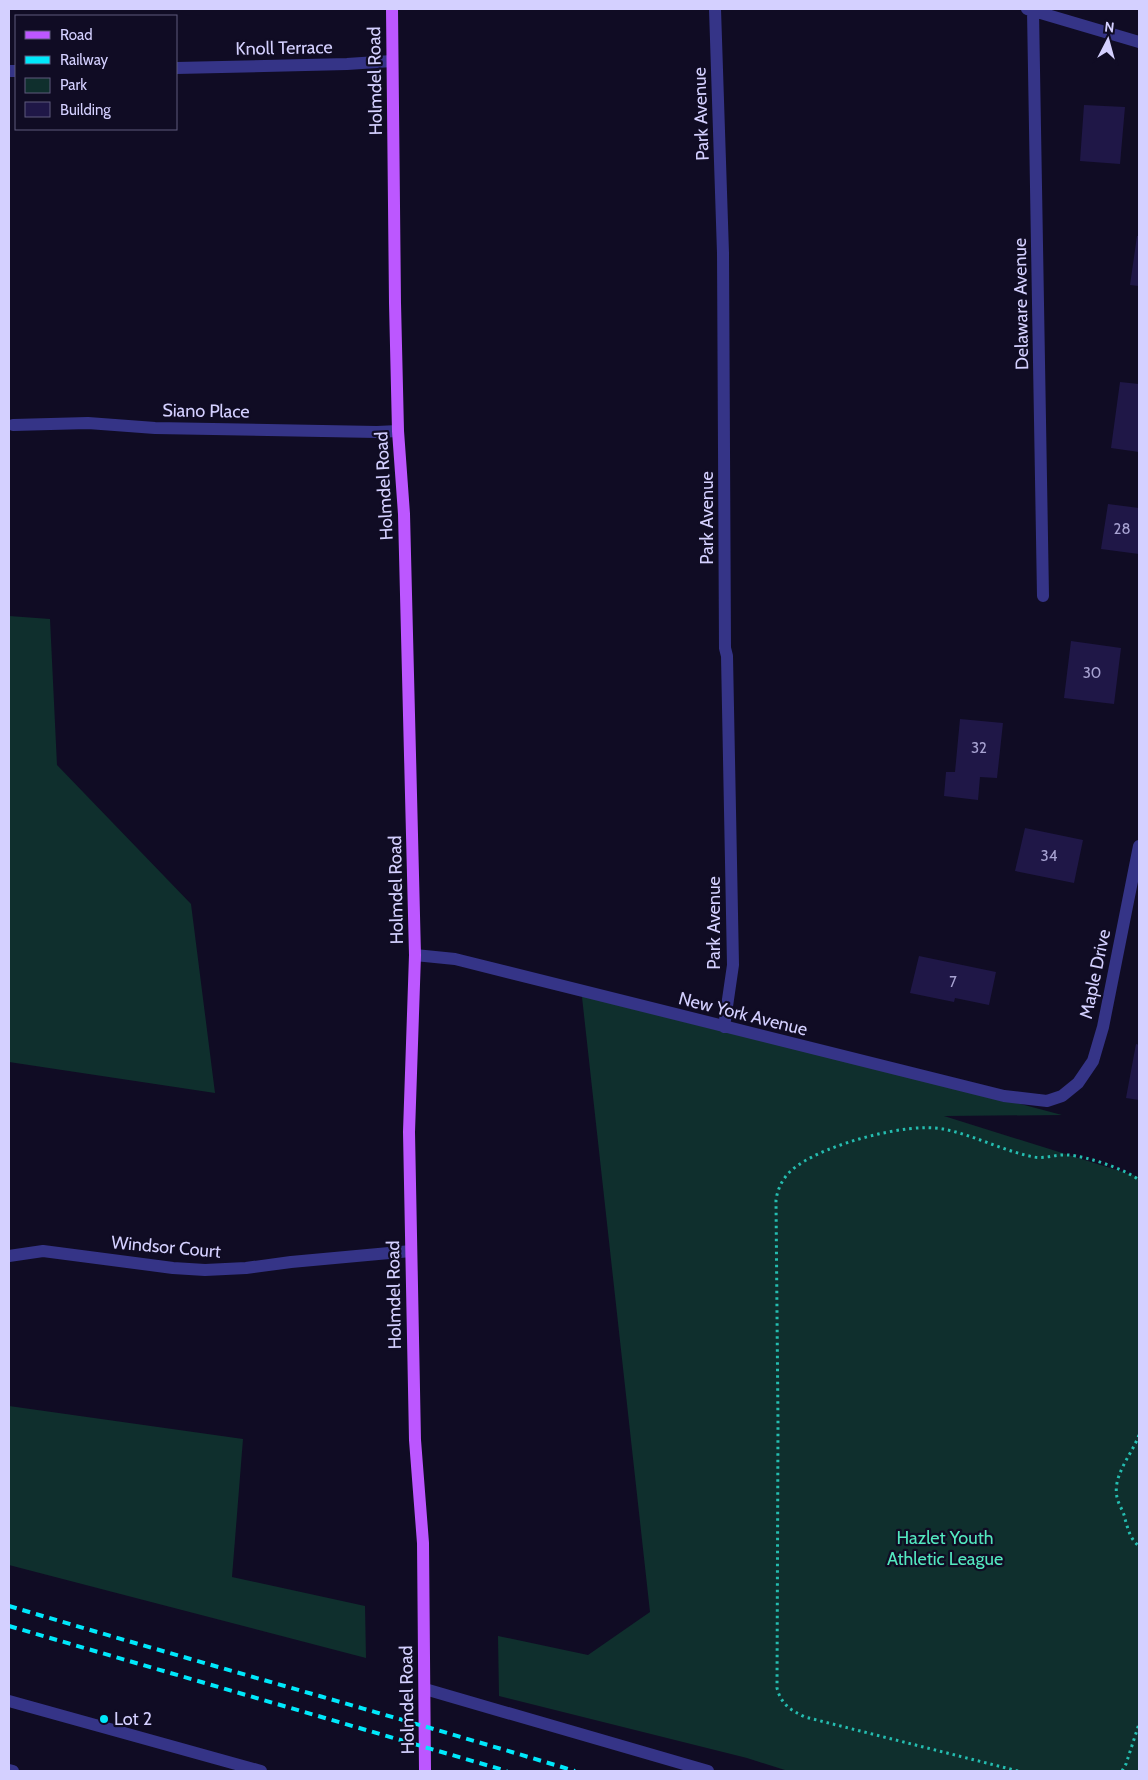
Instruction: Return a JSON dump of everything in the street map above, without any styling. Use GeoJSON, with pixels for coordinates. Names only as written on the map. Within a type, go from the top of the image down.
{"type":"FeatureCollection","features":[{"type":"Feature","properties":{"kind":"main road","name":"Holmdel Road"},"geometry":{"type":"LineString","coordinates":[[392,9],[398,431],[404,514],[415,955],[409,1132],[415,1440],[423,1543],[425,1771]]}},
{"type":"Feature","properties":{"kind":"street","name":"Park Avenue"},"geometry":{"type":"LineString","coordinates":[[715,9],[723,253],[725,648],[727,656],[733,965],[724,1027]]}},
{"type":"Feature","properties":{"kind":"street"},"geometry":{"type":"LineString","coordinates":[[1029,10],[1139,42]]}},
{"type":"Feature","properties":{"kind":"street","name":"Delaware Avenue"},"geometry":{"type":"LineString","coordinates":[[1029,10],[1043,596]]}},
{"type":"Feature","properties":{"kind":"street","name":"Knoll Terrace"},"geometry":{"type":"LineString","coordinates":[[178,68],[347,64],[392,61]]}},
{"type":"Feature","properties":{"kind":"street","name":"Siano Place"},"geometry":{"type":"LineString","coordinates":[[13,425],[88,423],[155,428],[398,431]]}},
{"type":"Feature","properties":{"kind":"street","name":"Maple Drive"},"geometry":{"type":"LineString","coordinates":[[1062,1096],[1078,1083],[1093,1061],[1102,1027],[1139,846]]}},
{"type":"Feature","properties":{"kind":"street","name":"New York Avenue"},"geometry":{"type":"LineString","coordinates":[[415,955],[455,959],[1004,1096],[1047,1101],[1062,1096]]}},
{"type":"Feature","properties":{"kind":"street","name":"Windsor Court"},"geometry":{"type":"LineString","coordinates":[[9,1256],[43,1252],[173,1268],[205,1270],[246,1268],[411,1250]]}},
{"type":"Feature","properties":{"kind":"street"},"geometry":{"type":"LineString","coordinates":[[425,1689],[708,1771]]}},
{"type":"Feature","properties":{"kind":"street"},"geometry":{"type":"LineString","coordinates":[[9,1701],[261,1771]]}},
{"type":"Feature","properties":{"kind":"street"},"geometry":{"type":"LineString","coordinates":[[9,1770],[13,1771]]}},
{"type":"Feature","properties":{"kind":"path"},"geometry":{"type":"LineString","coordinates":[[1018,1771],[805,1717],[791,1710],[782,1702],[778,1693],[776,1200],[778,1189],[789,1173],[814,1155],[886,1133],[927,1128],[941,1128],[971,1136],[1008,1150],[1042,1158],[1067,1154],[1087,1158],[1106,1164],[1139,1180]]}},
{"type":"Feature","properties":{"kind":"path"},"geometry":{"type":"LineString","coordinates":[[1139,1435],[1116,1480],[1117,1500],[1123,1510],[1129,1533],[1139,1546]]}},
{"type":"Feature","properties":{"kind":"path"},"geometry":{"type":"LineString","coordinates":[[1122,1771],[1139,1724]]}},
{"type":"Feature","properties":{"kind":"green space"},"geometry":{"type":"Polygon","coordinates":[[[9,616],[50,619],[57,765],[191,904],[215,1093],[9,1062],[9,616]]]}},
{"type":"Feature","properties":{"kind":"green space","name":"Hazlet Youth Athletic League"},"geometry":{"type":"Polygon","coordinates":[[[581,988],[1062,1115],[944,1116],[1139,1177],[1139,1771],[788,1771],[747,1758],[499,1696],[498,1636],[588,1655],[650,1612],[581,988]]]}},
{"type":"Feature","properties":{"kind":"green space"},"geometry":{"type":"Polygon","coordinates":[[[9,1406],[243,1439],[232,1577],[365,1606],[366,1658],[9,1565],[9,1406]]]}},
{"type":"Feature","properties":{"kind":"building"},"geometry":{"type":"Polygon","coordinates":[[[1084,105],[1125,107],[1120,164],[1080,161],[1084,105]]]}},
{"type":"Feature","properties":{"kind":"building"},"geometry":{"type":"Polygon","coordinates":[[[1137,236],[1139,236],[1139,286],[1130,285],[1137,236]]]}},
{"type":"Feature","properties":{"kind":"building"},"geometry":{"type":"Polygon","coordinates":[[[1120,382],[1139,384],[1139,452],[1111,448],[1120,382]]]}},
{"type":"Feature","properties":{"kind":"building"},"geometry":{"type":"Polygon","coordinates":[[[1108,504],[1139,508],[1139,554],[1101,549],[1108,504]]]}},
{"type":"Feature","properties":{"kind":"building"},"geometry":{"type":"Polygon","coordinates":[[[1071,641],[1121,648],[1114,704],[1064,698],[1071,641]]]}},
{"type":"Feature","properties":{"kind":"building"},"geometry":{"type":"Polygon","coordinates":[[[960,719],[1003,723],[997,778],[980,777],[978,800],[944,796],[946,772],[955,772],[960,719]]]}},
{"type":"Feature","properties":{"kind":"building"},"geometry":{"type":"Polygon","coordinates":[[[1025,828],[1083,840],[1074,883],[1015,871],[1025,828]]]}},
{"type":"Feature","properties":{"kind":"building"},"geometry":{"type":"Polygon","coordinates":[[[919,956],[996,972],[989,1005],[955,998],[954,1002],[910,993],[919,956]]]}},
{"type":"Feature","properties":{"kind":"building"},"geometry":{"type":"Polygon","coordinates":[[[1136,1044],[1139,1045],[1139,1100],[1126,1098],[1136,1044]]]}},
{"type":"Feature","properties":{"kind":"railway"},"geometry":{"type":"LineString","coordinates":[[9,1606],[575,1771]]}},
{"type":"Feature","properties":{"kind":"railway"},"geometry":{"type":"LineString","coordinates":[[9,1626],[507,1771]]}},
{"type":"Feature","properties":{"kind":"place","name":"Lot 2"},"geometry":{"type":"Point","coordinates":[104,1719]}}]}
